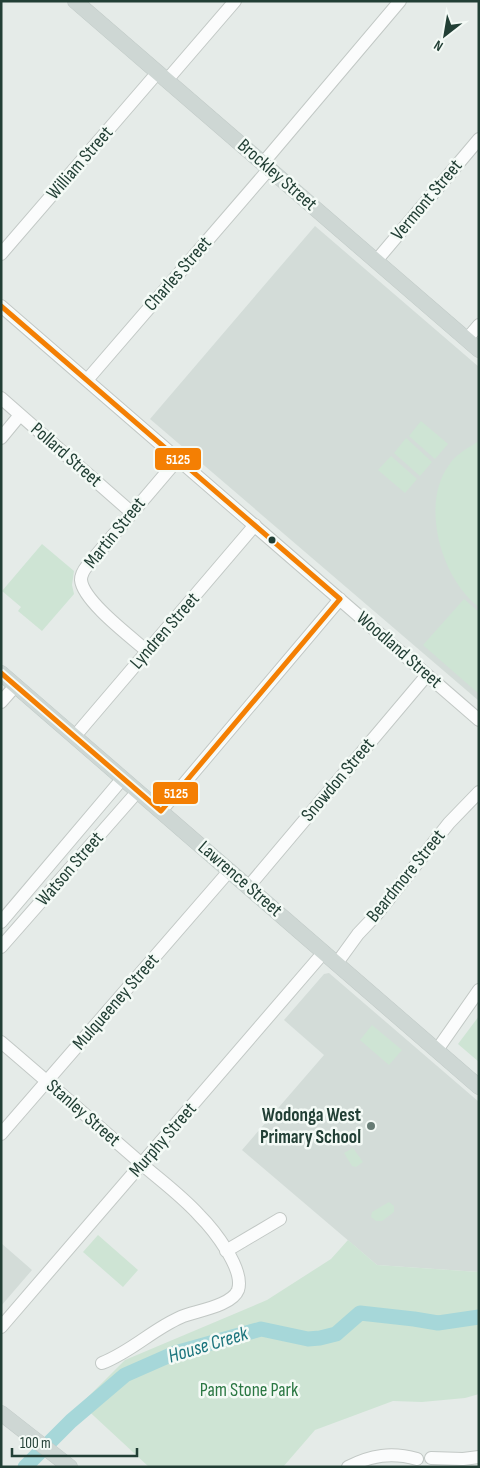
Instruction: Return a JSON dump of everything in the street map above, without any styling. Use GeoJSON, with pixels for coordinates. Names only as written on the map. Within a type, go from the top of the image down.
{"type":"FeatureCollection","features":[{"type":"Feature","properties":{"kind":"main road","name":"Brockley Street"},"geometry":{"type":"LineString","coordinates":[[75,1],[479,350]]}},
{"type":"Feature","properties":{"kind":"main road","name":"Lawrence Street"},"geometry":{"type":"LineString","coordinates":[[1,673],[479,1087]]}},
{"type":"Feature","properties":{"kind":"main road"},"geometry":{"type":"LineString","coordinates":[[1,1413],[64,1463]]}},
{"type":"Feature","properties":{"kind":"street","name":"William Street"},"geometry":{"type":"LineString","coordinates":[[1,254],[163,76],[235,1]]}},
{"type":"Feature","properties":{"kind":"street","name":"Charles Street"},"geometry":{"type":"LineString","coordinates":[[86,380],[266,166],[400,1]]}},
{"type":"Feature","properties":{"kind":"street","name":"Vermont Street"},"geometry":{"type":"LineString","coordinates":[[376,261],[479,138]]}},
{"type":"Feature","properties":{"kind":"street","name":"Woodland Street"},"geometry":{"type":"LineString","coordinates":[[1,306],[479,720]]}},
{"type":"Feature","properties":{"kind":"street"},"geometry":{"type":"LineString","coordinates":[[467,340],[479,326]]}},
{"type":"Feature","properties":{"kind":"street","name":"Pollard Street"},"geometry":{"type":"LineString","coordinates":[[1,398],[131,512]]}},
{"type":"Feature","properties":{"kind":"street"},"geometry":{"type":"LineString","coordinates":[[1,438],[20,415]]}},
{"type":"Feature","properties":{"kind":"street","name":"Martin Street"},"geometry":{"type":"LineString","coordinates":[[147,651],[103,612],[87,595],[82,586],[81,578],[83,571],[131,512],[178,459]]}},
{"type":"Feature","properties":{"kind":"street","name":"Lyndren Street"},"geometry":{"type":"LineString","coordinates":[[75,736],[254,525]]}},
{"type":"Feature","properties":{"kind":"street"},"geometry":{"type":"LineString","coordinates":[[161,811],[340,599]]}},
{"type":"Feature","properties":{"kind":"street","name":"Snowdon Street"},"geometry":{"type":"LineString","coordinates":[[249,886],[427,674]]}},
{"type":"Feature","properties":{"kind":"street"},"geometry":{"type":"LineString","coordinates":[[1,702],[16,685]]}},
{"type":"Feature","properties":{"kind":"street","name":"Watson Street"},"geometry":{"type":"LineString","coordinates":[[1,922],[123,778]]}},
{"type":"Feature","properties":{"kind":"street","name":"Watson Street"},"geometry":{"type":"LineString","coordinates":[[1,947],[138,791]]}},
{"type":"Feature","properties":{"kind":"street","name":"Beardmore Street"},"geometry":{"type":"LineString","coordinates":[[337,963],[358,934],[449,823],[479,792]]}},
{"type":"Feature","properties":{"kind":"street"},"geometry":{"type":"LineString","coordinates":[[98,808],[112,820]]}},
{"type":"Feature","properties":{"kind":"street","name":"Mulqueeney Street"},"geometry":{"type":"LineString","coordinates":[[1,1134],[230,870]]}},
{"type":"Feature","properties":{"kind":"street","name":"Murphy Street"},"geometry":{"type":"LineString","coordinates":[[1,1327],[324,952]]}},
{"type":"Feature","properties":{"kind":"street"},"geometry":{"type":"LineString","coordinates":[[437,1050],[479,990]]}},
{"type":"Feature","properties":{"kind":"street","name":"Stanley Street"},"geometry":{"type":"LineString","coordinates":[[1,1042],[199,1214],[237,1269],[239,1284],[234,1296],[181,1317],[150,1334],[114,1358],[102,1363]]}},
{"type":"Feature","properties":{"kind":"street"},"geometry":{"type":"LineString","coordinates":[[226,1251],[280,1219]]}},
{"type":"Feature","properties":{"kind":"street"},"geometry":{"type":"LineString","coordinates":[[348,1467],[368,1458],[381,1455],[401,1455],[424,1463],[479,1457]]}},
{"type":"Feature","properties":{"kind":"shaded area"},"geometry":{"type":"Polygon","coordinates":[[[315,226],[479,367],[479,701],[150,419],[315,226]]]}},
{"type":"Feature","properties":{"kind":"shaded area","name":"Wodonga West Primary School"},"geometry":{"type":"Polygon","coordinates":[[[329,973],[479,1102],[479,1272],[377,1265],[242,1150],[324,1055],[284,1020],[324,974],[329,973]]]}},
{"type":"Feature","properties":{"kind":"shaded area"},"geometry":{"type":"Polygon","coordinates":[[[1,1243],[32,1270],[1,1306],[1,1243]]]}},
{"type":"Feature","properties":{"kind":"green space"},"geometry":{"type":"Polygon","coordinates":[[[421,421],[448,444],[435,459],[409,436],[421,421]]]}},
{"type":"Feature","properties":{"kind":"green space"},"geometry":{"type":"Polygon","coordinates":[[[406,438],[432,462],[420,476],[394,453],[406,438]]]}},
{"type":"Feature","properties":{"kind":"green space"},"geometry":{"type":"Polygon","coordinates":[[[479,441],[479,607],[454,578],[445,560],[436,520],[436,500],[440,481],[449,465],[459,454],[479,441]]]}},
{"type":"Feature","properties":{"kind":"green space"},"geometry":{"type":"Polygon","coordinates":[[[391,456],[417,479],[405,493],[378,470],[391,456]]]}},
{"type":"Feature","properties":{"kind":"green space"},"geometry":{"type":"Polygon","coordinates":[[[42,544],[74,571],[72,585],[74,594],[42,631],[18,611],[21,607],[2,591],[42,544]]]}},
{"type":"Feature","properties":{"kind":"green space"},"geometry":{"type":"Polygon","coordinates":[[[464,599],[479,612],[479,694],[423,645],[464,599]]]}},
{"type":"Feature","properties":{"kind":"green space"},"geometry":{"type":"Polygon","coordinates":[[[479,1016],[479,1062],[458,1044],[479,1016]]]}},
{"type":"Feature","properties":{"kind":"green space"},"geometry":{"type":"Polygon","coordinates":[[[372,1025],[402,1050],[389,1065],[360,1040],[372,1025]]]}},
{"type":"Feature","properties":{"kind":"green space"},"geometry":{"type":"Polygon","coordinates":[[[353,1148],[363,1162],[356,1167],[352,1166],[344,1153],[353,1148]]]}},
{"type":"Feature","properties":{"kind":"green space"},"geometry":{"type":"Polygon","coordinates":[[[389,1202],[394,1206],[394,1212],[382,1221],[376,1221],[371,1217],[372,1212],[389,1202]]]}},
{"type":"Feature","properties":{"kind":"green space"},"geometry":{"type":"Polygon","coordinates":[[[98,1235],[138,1270],[123,1287],[83,1252],[98,1235]]]}},
{"type":"Feature","properties":{"kind":"green space","name":"Pam Stone Park"},"geometry":{"type":"Polygon","coordinates":[[[348,1240],[377,1265],[479,1272],[479,1394],[465,1398],[422,1402],[393,1401],[315,1430],[283,1467],[149,1467],[81,1404],[125,1360],[267,1300],[331,1259],[348,1240]]]}},
{"type":"Feature","properties":{"kind":"waterway","name":"House Creek"},"geometry":{"type":"LineString","coordinates":[[25,1467],[71,1421],[125,1375],[175,1353],[261,1329],[308,1339],[320,1338],[336,1334],[360,1313],[438,1323],[479,1317]]}},
{"type":"Feature","properties":{"kind":"transit line","name":"5125"},"geometry":{"type":"LineString","coordinates":[[1,306],[340,599],[161,811],[1,673]]}},
{"type":"Feature","properties":{"kind":"place","name":"Wodonga West Primary School"},"geometry":{"type":"Point","coordinates":[371,1126]}}]}
